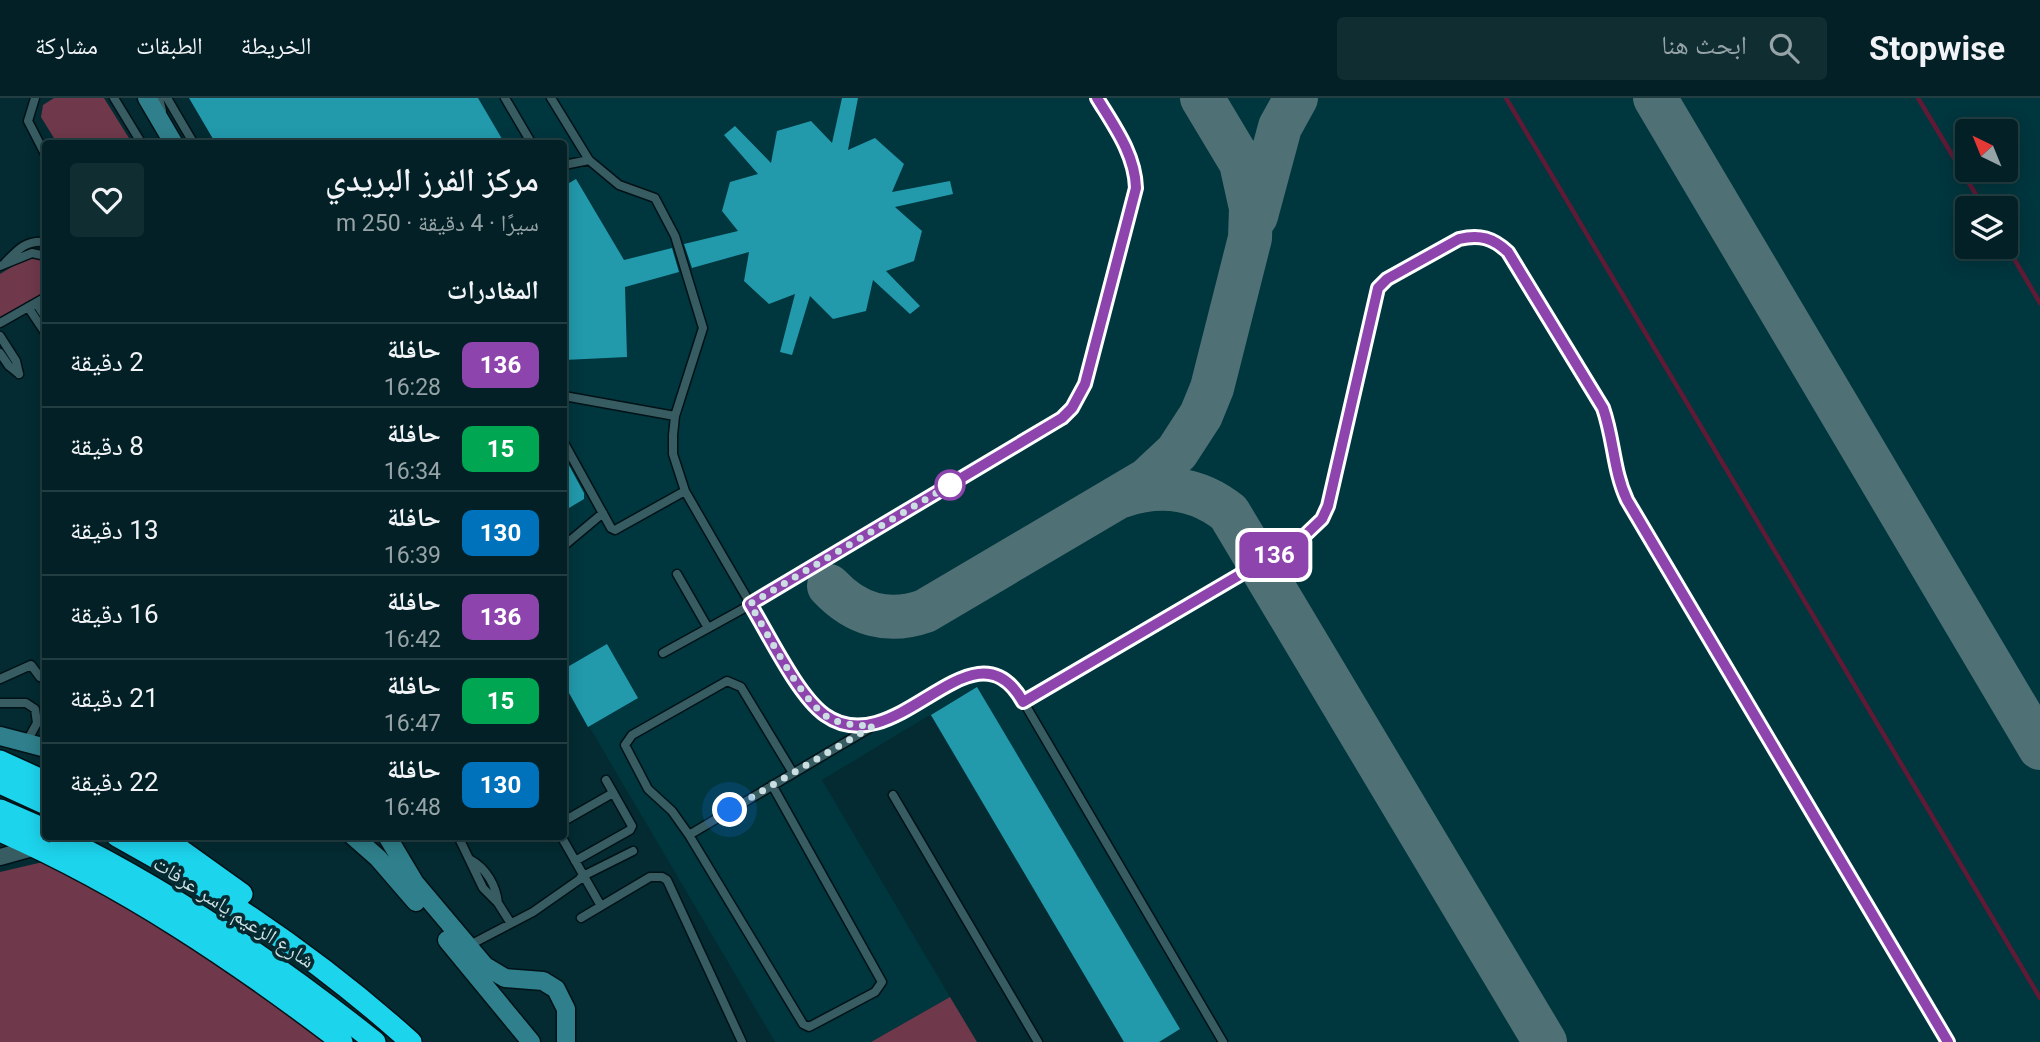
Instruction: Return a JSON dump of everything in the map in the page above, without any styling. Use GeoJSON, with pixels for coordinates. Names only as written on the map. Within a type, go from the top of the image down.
{"type":"FeatureCollection","features":[{"type":"Feature","properties":{"kind":"highway"},"geometry":{"type":"LineString","coordinates":[[0,761],[42,780]]}},
{"type":"Feature","properties":{"kind":"highway"},"geometry":{"type":"LineString","coordinates":[[0,783],[42,802]]}},
{"type":"Feature","properties":{"kind":"highway"},"geometry":{"type":"LineString","coordinates":[[0,810],[41,839]]}},
{"type":"Feature","properties":{"kind":"highway"},"geometry":{"type":"LineString","coordinates":[[0,831],[41,839]]}},
{"type":"Feature","properties":{"kind":"highway"},"geometry":{"type":"LineString","coordinates":[[43,840],[204,943],[342,1042]]}},
{"type":"Feature","properties":{"kind":"highway","name":"شارع الزعيم ياسر عرفات"},"geometry":{"type":"LineString","coordinates":[[66,840],[213,923],[292,977],[375,1042]]}},
{"type":"Feature","properties":{"kind":"highway","name":"شارع الزعيم ياسر عرفات"},"geometry":{"type":"LineString","coordinates":[[124,840],[190,876],[307,956],[411,1042]]}},
{"type":"Feature","properties":{"kind":"highway"},"geometry":{"type":"LineString","coordinates":[[162,840],[261,909],[307,956]]}},
{"type":"Feature","properties":{"kind":"street"},"geometry":{"type":"LineString","coordinates":[[147,98],[172,140]]}},
{"type":"Feature","properties":{"kind":"street"},"geometry":{"type":"LineString","coordinates":[[0,736],[42,747]]}},
{"type":"Feature","properties":{"kind":"street"},"geometry":{"type":"LineString","coordinates":[[0,858],[41,839]]}},
{"type":"Feature","properties":{"kind":"street"},"geometry":{"type":"LineString","coordinates":[[357,840],[463,949],[485,966],[512,980],[543,981],[556,989],[566,1009],[566,1042]]}},
{"type":"Feature","properties":{"kind":"street"},"geometry":{"type":"LineString","coordinates":[[389,840],[415,883],[531,1042]]}},
{"type":"Feature","properties":{"kind":"lane"},"geometry":{"type":"LineString","coordinates":[[35,98],[28,121],[42,148]]}},
{"type":"Feature","properties":{"kind":"lane"},"geometry":{"type":"LineString","coordinates":[[114,98],[140,140]]}},
{"type":"Feature","properties":{"kind":"lane"},"geometry":{"type":"LineString","coordinates":[[159,98],[162,111],[159,118]]}},
{"type":"Feature","properties":{"kind":"lane"},"geometry":{"type":"LineString","coordinates":[[167,98],[192,140]]}},
{"type":"Feature","properties":{"kind":"lane"},"geometry":{"type":"LineString","coordinates":[[505,98],[530,140]]}},
{"type":"Feature","properties":{"kind":"lane"},"geometry":{"type":"LineString","coordinates":[[551,98],[589,160],[619,185],[655,198],[676,236],[703,328],[676,416],[673,454],[685,491],[809,701],[827,717],[849,725],[873,726]]}},
{"type":"Feature","properties":{"kind":"lane"},"geometry":{"type":"LineString","coordinates":[[663,653],[1062,418],[1072,408],[1085,384],[1136,188],[1128,151],[1097,98]]}},
{"type":"Feature","properties":{"kind":"lane"},"geometry":{"type":"LineString","coordinates":[[567,164],[589,160]]}},
{"type":"Feature","properties":{"kind":"lane"},"geometry":{"type":"LineString","coordinates":[[1023,702],[1313,531],[1328,506],[1378,288],[1387,279],[1459,239],[1486,237],[1499,243],[1508,252],[1603,408],[1609,426],[1619,483],[1627,500],[1948,1042]]}},
{"type":"Feature","properties":{"kind":"lane"},"geometry":{"type":"LineString","coordinates":[[3,265],[19,247],[42,242]]}},
{"type":"Feature","properties":{"kind":"lane"},"geometry":{"type":"LineString","coordinates":[[3,265],[32,253],[42,255]]}},
{"type":"Feature","properties":{"kind":"lane"},"geometry":{"type":"LineString","coordinates":[[0,323],[39,303]]}},
{"type":"Feature","properties":{"kind":"lane"},"geometry":{"type":"LineString","coordinates":[[0,336],[16,362],[19,374],[0,353]]}},
{"type":"Feature","properties":{"kind":"lane"},"geometry":{"type":"LineString","coordinates":[[567,397],[676,416]]}},
{"type":"Feature","properties":{"kind":"lane"},"geometry":{"type":"LineString","coordinates":[[567,448],[611,528],[615,530],[685,491]]}},
{"type":"Feature","properties":{"kind":"lane"},"geometry":{"type":"LineString","coordinates":[[567,543],[603,513]]}},
{"type":"Feature","properties":{"kind":"lane"},"geometry":{"type":"LineString","coordinates":[[677,574],[708,628]]}},
{"type":"Feature","properties":{"kind":"lane"},"geometry":{"type":"LineString","coordinates":[[0,679],[31,665],[42,678]]}},
{"type":"Feature","properties":{"kind":"lane"},"geometry":{"type":"LineString","coordinates":[[689,835],[873,726],[895,718],[962,677],[991,673],[1005,679],[1016,689],[1223,1042]]}},
{"type":"Feature","properties":{"kind":"lane"},"geometry":{"type":"LineString","coordinates":[[772,785],[882,982],[875,992],[809,1027],[803,1024],[689,835],[672,811],[648,789],[627,752],[627,739],[718,685],[727,681],[735,682],[741,687],[793,773]]}},
{"type":"Feature","properties":{"kind":"lane"},"geometry":{"type":"LineString","coordinates":[[0,703],[26,704],[35,709],[37,723],[25,744]]}},
{"type":"Feature","properties":{"kind":"lane"},"geometry":{"type":"LineString","coordinates":[[575,861],[630,830],[631,821],[606,780]]}},
{"type":"Feature","properties":{"kind":"lane"},"geometry":{"type":"LineString","coordinates":[[567,819],[613,793]]}},
{"type":"Feature","properties":{"kind":"lane"},"geometry":{"type":"LineString","coordinates":[[893,795],[1038,1042]]}},
{"type":"Feature","properties":{"kind":"lane"},"geometry":{"type":"LineString","coordinates":[[459,840],[471,860],[481,867],[493,883],[498,903],[510,922]]}},
{"type":"Feature","properties":{"kind":"lane"},"geometry":{"type":"LineString","coordinates":[[563,840],[601,906]]}},
{"type":"Feature","properties":{"kind":"lane"},"geometry":{"type":"LineString","coordinates":[[463,949],[533,912],[583,877],[633,851]]}},
{"type":"Feature","properties":{"kind":"lane"},"geometry":{"type":"LineString","coordinates":[[581,918],[650,877],[667,880],[742,1042]]}},
{"type":"Feature","properties":{"kind":"shaded area"},"geometry":{"type":"Polygon","coordinates":[[[54,98],[104,98],[130,140],[55,140],[41,117],[43,105],[54,98]]]}},
{"type":"Feature","properties":{"kind":"shaded area"},"geometry":{"type":"Polygon","coordinates":[[[189,98],[2040,98],[2040,1042],[1124,1042],[930,715],[822,780],[950,997],[871,1042],[775,1042],[567,689],[567,140],[214,140],[189,98]]]}},
{"type":"Feature","properties":{"kind":"shaded area"},"geometry":{"type":"Polygon","coordinates":[[[33,254],[42,255],[42,295],[0,320],[0,274],[33,254]]]}},
{"type":"Feature","properties":{"kind":"shaded area"},"geometry":{"type":"Polygon","coordinates":[[[73,855],[258,969],[353,1042],[0,1042],[0,872],[73,855]]]}},
{"type":"Feature","properties":{"kind":"shaded area"},"geometry":{"type":"Polygon","coordinates":[[[950,997],[977,1042],[871,1042],[950,997]]]}},
{"type":"Feature","properties":{"kind":"building"},"geometry":{"type":"Polygon","coordinates":[[[189,98],[478,98],[503,140],[214,140],[189,98]]]}},
{"type":"Feature","properties":{"kind":"building"},"geometry":{"type":"Polygon","coordinates":[[[842,98],[858,98],[848,150],[875,138],[904,164],[892,192],[950,181],[953,194],[895,207],[922,231],[914,261],[886,271],[920,306],[910,314],[873,280],[866,311],[833,319],[810,296],[792,355],[780,352],[795,294],[769,304],[744,281],[749,252],[692,268],[684,244],[738,231],[722,211],[730,182],[758,174],[724,135],[735,126],[771,163],[777,131],[811,121],[832,143],[842,98]]]}},
{"type":"Feature","properties":{"kind":"building"},"geometry":{"type":"Polygon","coordinates":[[[576,179],[624,260],[672,248],[679,272],[625,287],[627,357],[567,360],[567,184],[576,179]]]}},
{"type":"Feature","properties":{"kind":"building"},"geometry":{"type":"Polygon","coordinates":[[[567,462],[584,493],[584,499],[567,509],[567,462]]]}},
{"type":"Feature","properties":{"kind":"building"},"geometry":{"type":"Polygon","coordinates":[[[607,644],[638,698],[588,727],[567,689],[567,667],[607,644]]]}},
{"type":"Feature","properties":{"kind":"building"},"geometry":{"type":"Polygon","coordinates":[[[977,687],[1180,1029],[1159,1042],[1124,1042],[931,715],[977,687]]]}},
{"type":"Feature","properties":{"kind":"waterway"},"geometry":{"type":"LineString","coordinates":[[1506,98],[2040,998]]}},
{"type":"Feature","properties":{"kind":"waterway"},"geometry":{"type":"LineString","coordinates":[[1918,98],[1977,196]]}},
{"type":"Feature","properties":{"kind":"waterway"},"geometry":{"type":"LineString","coordinates":[[2014,259],[2040,303]]}},
{"type":"Feature","properties":{"kind":"taxiway"},"geometry":{"type":"LineString","coordinates":[[829,586],[850,604],[873,614],[898,617],[925,611],[1147,480],[1177,452],[1201,415],[1212,388],[1250,238],[1251,208],[1241,163],[1202,98]]}},
{"type":"Feature","properties":{"kind":"taxiway"},"geometry":{"type":"LineString","coordinates":[[1256,216],[1280,127],[1296,98]]}},
{"type":"Feature","properties":{"kind":"taxiway"},"geometry":{"type":"LineString","coordinates":[[1655,98],[2040,748]]}},
{"type":"Feature","properties":{"kind":"taxiway"},"geometry":{"type":"LineString","coordinates":[[1122,496],[1150,490],[1178,490],[1205,498],[1229,513],[1545,1042]]}},
{"type":"Feature","properties":{"kind":"bus line","name":"136"},"geometry":{"type":"LineString","coordinates":[[1097,98],[1133,162],[1136,188],[1085,384],[1072,408],[1062,418],[750,604],[809,701],[827,717],[849,725],[873,726],[895,718],[962,677],[991,673],[1005,679],[1016,689],[1023,702],[1313,531],[1328,506],[1378,288],[1387,279],[1459,239],[1486,237],[1499,243],[1508,252],[1603,408],[1609,426],[1614,464],[1627,500],[1948,1042]]}},
{"type":"Feature","properties":{"kind":"route"},"geometry":{"type":"LineString","coordinates":[[730,810],[873,726],[849,725],[827,717],[809,701],[750,604],[953,483],[950,485]]}}]}
